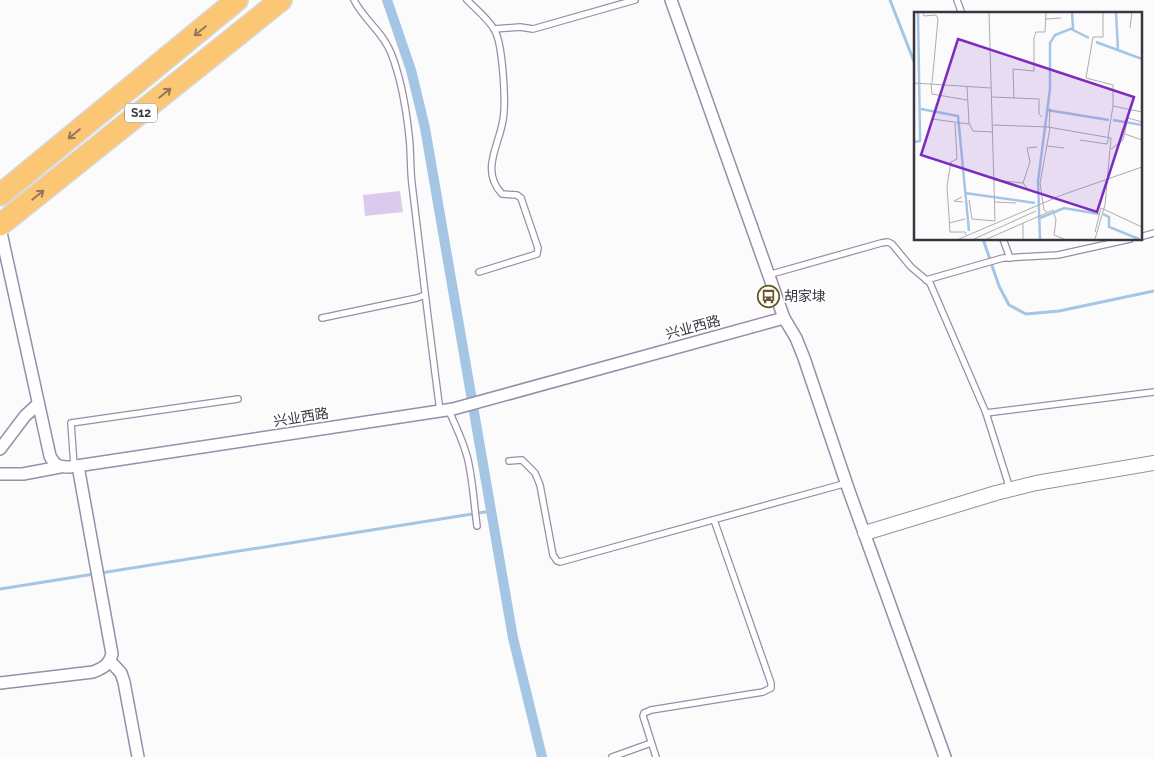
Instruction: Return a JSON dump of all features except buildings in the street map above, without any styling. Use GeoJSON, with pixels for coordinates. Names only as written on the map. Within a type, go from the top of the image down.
{"type":"FeatureCollection","features":[{"type":"Feature","properties":{"kind":"highway","name":"S12"},"geometry":{"type":"LineString","coordinates":[[0,195],[238,0]]}},
{"type":"Feature","properties":{"kind":"highway","name":"S12"},"geometry":{"type":"LineString","coordinates":[[0,226],[281,0]]}},
{"type":"Feature","properties":{"kind":"street"},"geometry":{"type":"LineString","coordinates":[[670,0],[768,276],[784,318],[792,329],[801,351],[846,483],[945,757]]}},
{"type":"Feature","properties":{"kind":"street"},"geometry":{"type":"LineString","coordinates":[[0,226],[50,456],[54,463],[60,467]]}},
{"type":"Feature","properties":{"kind":"street","name":"兴业西路"},"geometry":{"type":"LineString","coordinates":[[0,474],[23,474],[447,410],[784,318]]}},
{"type":"Feature","properties":{"kind":"street"},"geometry":{"type":"LineString","coordinates":[[0,449],[25,416],[38,404]]}},
{"type":"Feature","properties":{"kind":"street"},"geometry":{"type":"LineString","coordinates":[[865,533],[1010,489],[1154,463]]}},
{"type":"Feature","properties":{"kind":"street"},"geometry":{"type":"LineString","coordinates":[[0,683],[93,672],[104,667],[110,661],[112,654],[94,548],[76,466]]}},
{"type":"Feature","properties":{"kind":"street"},"geometry":{"type":"LineString","coordinates":[[110,661],[121,673],[124,682],[138,757]]}},
{"type":"Feature","properties":{"kind":"lane"},"geometry":{"type":"LineString","coordinates":[[354,0],[370,24],[383,36],[396,66],[409,135],[412,181],[425,295],[447,410],[460,436],[468,460],[474,490],[477,526]]}},
{"type":"Feature","properties":{"kind":"lane"},"geometry":{"type":"LineString","coordinates":[[467,0],[494,30],[503,68],[503,122],[493,152],[492,171],[497,188],[502,194],[517,195],[521,198],[538,248],[537,254],[479,272]]}},
{"type":"Feature","properties":{"kind":"lane"},"geometry":{"type":"LineString","coordinates":[[494,30],[512,27],[533,28],[635,0]]}},
{"type":"Feature","properties":{"kind":"lane"},"geometry":{"type":"LineString","coordinates":[[957,0],[961,12]]}},
{"type":"Feature","properties":{"kind":"lane"},"geometry":{"type":"LineString","coordinates":[[1003,240],[1010,258]]}},
{"type":"Feature","properties":{"kind":"lane"},"geometry":{"type":"LineString","coordinates":[[926,280],[1003,258],[1058,255],[1126,240]]}},
{"type":"Feature","properties":{"kind":"lane"},"geometry":{"type":"LineString","coordinates":[[768,276],[888,242],[892,244],[911,267],[930,283],[986,413],[1010,489]]}},
{"type":"Feature","properties":{"kind":"lane"},"geometry":{"type":"LineString","coordinates":[[322,318],[425,295]]}},
{"type":"Feature","properties":{"kind":"lane"},"geometry":{"type":"LineString","coordinates":[[986,413],[1154,392]]}},
{"type":"Feature","properties":{"kind":"lane"},"geometry":{"type":"LineString","coordinates":[[76,466],[71,423],[238,399]]}},
{"type":"Feature","properties":{"kind":"lane"},"geometry":{"type":"LineString","coordinates":[[509,461],[522,460],[535,473],[540,485],[553,555],[557,562],[846,483]]}},
{"type":"Feature","properties":{"kind":"lane"},"geometry":{"type":"LineString","coordinates":[[656,757],[643,716],[644,713],[651,710],[763,692],[771,688],[771,683],[714,520]]}},
{"type":"Feature","properties":{"kind":"lane"},"geometry":{"type":"LineString","coordinates":[[612,757],[651,743]]}},
{"type":"Feature","properties":{"kind":"shaded area"},"geometry":{"type":"Polygon","coordinates":[[[400,191],[403,212],[365,216],[363,195],[400,191]]]}},
{"type":"Feature","properties":{"kind":"waterway"},"geometry":{"type":"LineString","coordinates":[[387,0],[411,70],[425,128],[513,638],[542,757]]}},
{"type":"Feature","properties":{"kind":"waterway"},"geometry":{"type":"LineString","coordinates":[[890,0],[914,61]]}},
{"type":"Feature","properties":{"kind":"waterway"},"geometry":{"type":"LineString","coordinates":[[983,240],[999,286],[1009,305],[1026,314],[1059,311],[1154,291]]}},
{"type":"Feature","properties":{"kind":"waterway"},"geometry":{"type":"LineString","coordinates":[[0,589],[491,511]]}},
{"type":"Feature","properties":{"kind":"place","name":"胡家埭"},"geometry":{"type":"Point","coordinates":[768,296]}}]}
